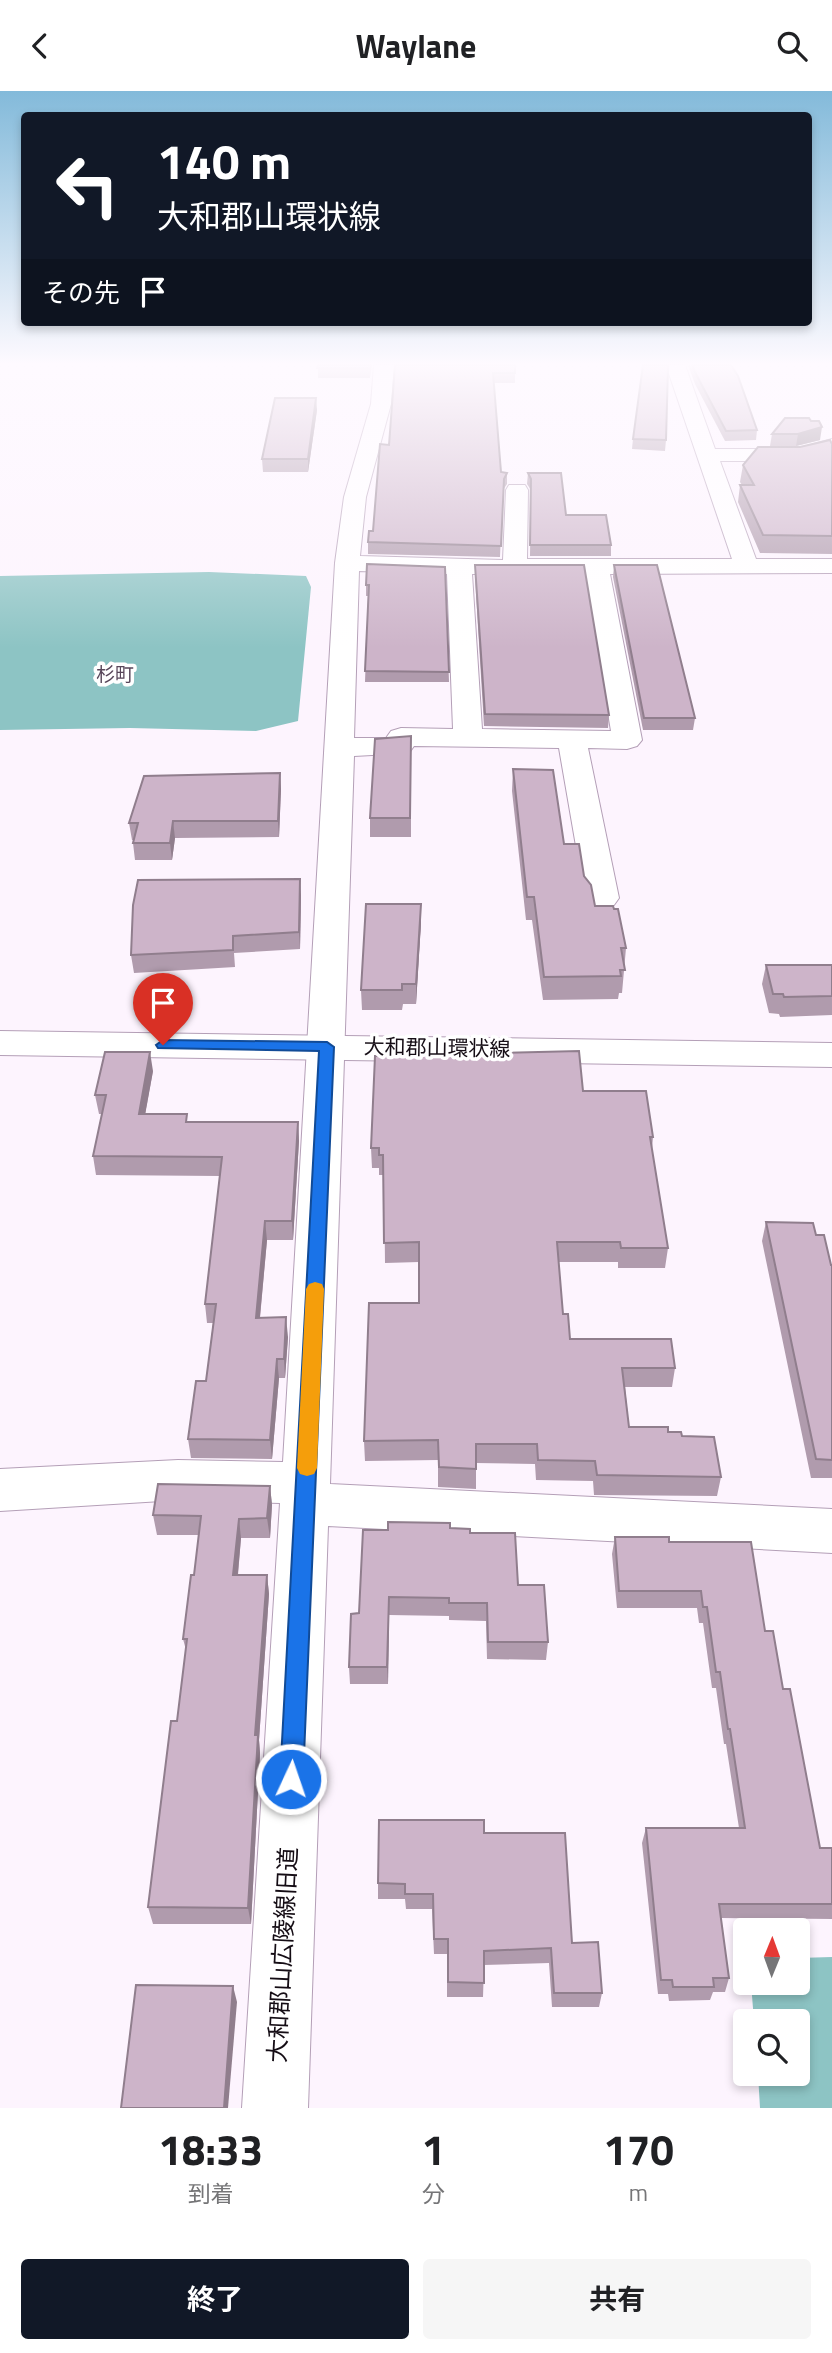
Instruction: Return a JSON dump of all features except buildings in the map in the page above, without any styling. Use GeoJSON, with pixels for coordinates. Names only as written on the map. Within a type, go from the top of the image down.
{"type":"FeatureCollection","features":[{"type":"Feature","properties":{"kind":"street","name":"大和郡山広陵線旧道"},"geometry":{"type":"LineString","coordinates":[[275,2108],[327,1047],[347,563],[355,497],[366,459]]}},
{"type":"Feature","properties":{"kind":"street"},"geometry":{"type":"LineString","coordinates":[[709,459],[746,564]]}},
{"type":"Feature","properties":{"kind":"street"},"geometry":{"type":"LineString","coordinates":[[515,567],[517,490]]}},
{"type":"Feature","properties":{"kind":"street"},"geometry":{"type":"LineString","coordinates":[[347,563],[459,567],[746,564],[832,566]]}},
{"type":"Feature","properties":{"kind":"street"},"geometry":{"type":"LineString","coordinates":[[459,567],[468,739]]}},
{"type":"Feature","properties":{"kind":"street"},"geometry":{"type":"LineString","coordinates":[[340,747],[399,747],[401,737],[627,740],[596,567]]}},
{"type":"Feature","properties":{"kind":"street"},"geometry":{"type":"LineString","coordinates":[[572,739],[602,898]]}},
{"type":"Feature","properties":{"kind":"street","name":"大和郡山環状線"},"geometry":{"type":"LineString","coordinates":[[0,1043],[832,1055]]}},
{"type":"Feature","properties":{"kind":"street"},"geometry":{"type":"LineString","coordinates":[[0,1490],[178,1480],[306,1493],[832,1531]]}},
{"type":"Feature","properties":{"kind":"water"},"geometry":{"type":"Polygon","coordinates":[[[209,572],[306,576],[311,587],[298,721],[256,731],[130,728],[0,730],[0,576],[209,572]]]}},
{"type":"Feature","properties":{"kind":"water"},"geometry":{"type":"Polygon","coordinates":[[[832,1957],[832,2108],[760,2108],[759,2086],[810,2086],[810,2009],[753,2009],[752,1995],[810,1995],[810,1958],[832,1957]]]}},
{"type":"Feature","properties":{"kind":"slow traffic"},"geometry":{"type":"LineString","coordinates":[[307,1468],[315,1289]]}},
{"type":"Feature","properties":{"kind":"district","name":"杉町"},"geometry":{"type":"Point","coordinates":[115,674]}},
{"type":"Feature","properties":{"kind":"route"},"geometry":{"type":"LineString","coordinates":[[163,1045],[327,1047],[291,1779]]}}]}
